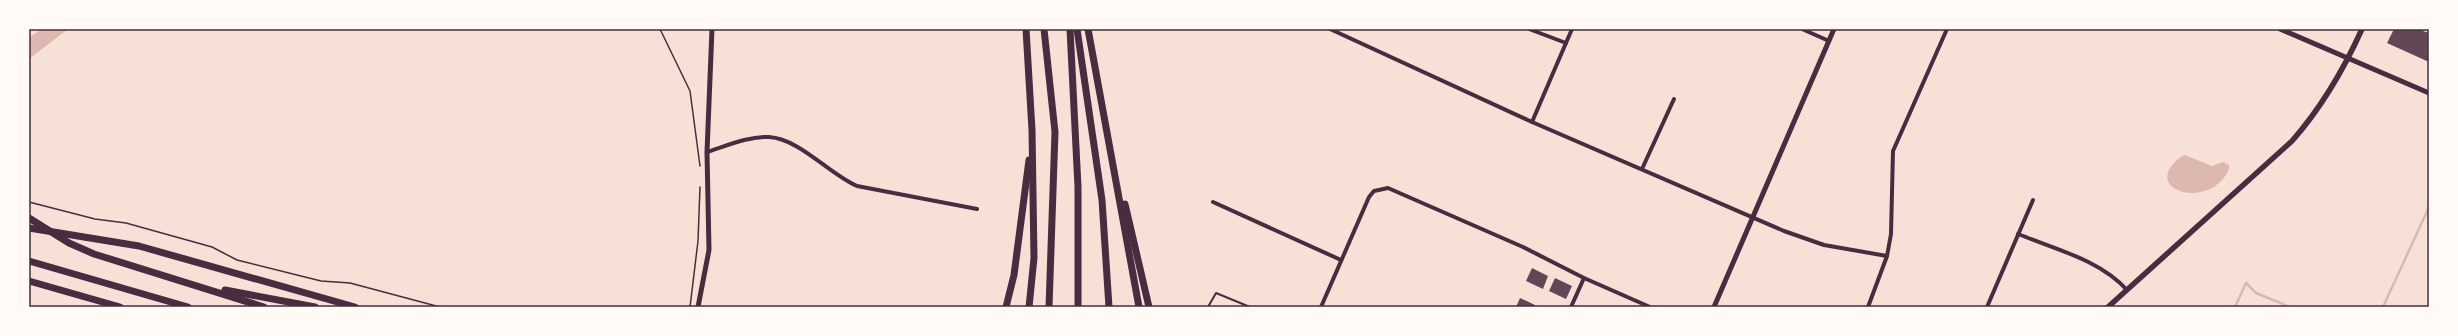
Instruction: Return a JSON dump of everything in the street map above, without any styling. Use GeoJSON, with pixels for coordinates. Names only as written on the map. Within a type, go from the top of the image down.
{"type":"FeatureCollection","features":[{"type":"Feature","properties":{"kind":"highway"},"geometry":{"type":"LineString","coordinates":[[1026,29],[1032,130],[1034,258],[1029,307]]}},
{"type":"Feature","properties":{"kind":"highway"},"geometry":{"type":"LineString","coordinates":[[1044,29],[1055,132],[1054,216],[1049,307]]}},
{"type":"Feature","properties":{"kind":"highway"},"geometry":{"type":"LineString","coordinates":[[1070,29],[1078,187],[1078,307]]}},
{"type":"Feature","properties":{"kind":"highway"},"geometry":{"type":"LineString","coordinates":[[1077,29],[1102,200],[1108,307]]}},
{"type":"Feature","properties":{"kind":"highway"},"geometry":{"type":"LineString","coordinates":[[1088,29],[1139,307]]}},
{"type":"Feature","properties":{"kind":"highway"},"geometry":{"type":"LineString","coordinates":[[1006,307],[1022,224],[1032,130]]}},
{"type":"Feature","properties":{"kind":"highway"},"geometry":{"type":"LineString","coordinates":[[1110,144],[1149,307]]}},
{"type":"Feature","properties":{"kind":"highway"},"geometry":{"type":"LineString","coordinates":[[29,218],[69,244],[94,254],[195,284],[264,307]]}},
{"type":"Feature","properties":{"kind":"highway"},"geometry":{"type":"LineString","coordinates":[[29,228],[139,246],[354,307]]}},
{"type":"Feature","properties":{"kind":"highway"},"geometry":{"type":"LineString","coordinates":[[29,261],[188,307]]}},
{"type":"Feature","properties":{"kind":"highway"},"geometry":{"type":"LineString","coordinates":[[29,281],[120,307]]}},
{"type":"Feature","properties":{"kind":"highway"},"geometry":{"type":"LineString","coordinates":[[195,284],[315,307]]}},
{"type":"Feature","properties":{"kind":"main road"},"geometry":{"type":"LineString","coordinates":[[2108,307],[2284,150],[2324,101],[2362,29]]}},
{"type":"Feature","properties":{"kind":"street"},"geometry":{"type":"LineString","coordinates":[[698,307],[709,250],[707,152],[712,29]]}},
{"type":"Feature","properties":{"kind":"street"},"geometry":{"type":"LineString","coordinates":[[1330,29],[1532,122],[1752,218],[1824,245],[1887,256]]}},
{"type":"Feature","properties":{"kind":"street"},"geometry":{"type":"LineString","coordinates":[[1529,29],[1566,43]]}},
{"type":"Feature","properties":{"kind":"street"},"geometry":{"type":"LineString","coordinates":[[1532,122],[1572,29]]}},
{"type":"Feature","properties":{"kind":"street"},"geometry":{"type":"LineString","coordinates":[[1802,29],[1829,41]]}},
{"type":"Feature","properties":{"kind":"street"},"geometry":{"type":"LineString","coordinates":[[1714,307],[1834,29]]}},
{"type":"Feature","properties":{"kind":"street"},"geometry":{"type":"LineString","coordinates":[[1868,307],[1887,256],[1893,214],[1893,151],[1947,29]]}},
{"type":"Feature","properties":{"kind":"street"},"geometry":{"type":"LineString","coordinates":[[2280,29],[2429,93]]}},
{"type":"Feature","properties":{"kind":"street"},"geometry":{"type":"LineString","coordinates":[[1642,169],[1674,99]]}},
{"type":"Feature","properties":{"kind":"street"},"geometry":{"type":"LineString","coordinates":[[707,152],[759,138],[780,139],[799,148],[844,180],[856,186],[977,209]]}},
{"type":"Feature","properties":{"kind":"street"},"geometry":{"type":"LineString","coordinates":[[1321,307],[1369,197],[1380,188],[1398,191],[1523,247],[1584,278],[1650,307]]}},
{"type":"Feature","properties":{"kind":"street"},"geometry":{"type":"LineString","coordinates":[[1987,307],[2033,200]]}},
{"type":"Feature","properties":{"kind":"street"},"geometry":{"type":"LineString","coordinates":[[1213,202],[1341,260]]}},
{"type":"Feature","properties":{"kind":"street"},"geometry":{"type":"LineString","coordinates":[[2018,234],[2103,270],[2118,280],[2127,290]]}},
{"type":"Feature","properties":{"kind":"street"},"geometry":{"type":"LineString","coordinates":[[1571,307],[1584,278]]}},
{"type":"Feature","properties":{"kind":"lane"},"geometry":{"type":"LineString","coordinates":[[1208,307],[1216,294],[1250,307]]}},
{"type":"Feature","properties":{"kind":"path"},"geometry":{"type":"LineString","coordinates":[[660,29],[690,91],[700,166]]}},
{"type":"Feature","properties":{"kind":"path"},"geometry":{"type":"LineString","coordinates":[[690,307],[698,241],[700,180]]}},
{"type":"Feature","properties":{"kind":"path"},"geometry":{"type":"LineString","coordinates":[[29,202],[94,219],[126,223],[212,247],[237,260],[321,281],[350,283],[440,307]]}},
{"type":"Feature","properties":{"kind":"shaded area"},"geometry":{"type":"Polygon","coordinates":[[[43,29],[68,29],[29,59],[29,37],[43,29]]]}},
{"type":"Feature","properties":{"kind":"shaded area"},"geometry":{"type":"Polygon","coordinates":[[[2185,155],[2212,166],[2223,162],[2229,165],[2229,169],[2221,181],[2210,189],[2197,193],[2175,189],[2169,183],[2168,174],[2173,164],[2185,155]]]}},
{"type":"Feature","properties":{"kind":"building"},"geometry":{"type":"Polygon","coordinates":[[[2394,29],[2424,29],[2423,31],[2429,33],[2429,62],[2387,43],[2394,29]]]}},
{"type":"Feature","properties":{"kind":"building"},"geometry":{"type":"Polygon","coordinates":[[[1532,268],[1548,276],[1543,289],[1526,281],[1532,268]]]}},
{"type":"Feature","properties":{"kind":"building"},"geometry":{"type":"Polygon","coordinates":[[[1555,278],[1572,286],[1566,299],[1549,291],[1555,278]]]}},
{"type":"Feature","properties":{"kind":"building"},"geometry":{"type":"Polygon","coordinates":[[[1520,298],[1535,305],[1534,307],[1516,307],[1520,298]]]}},
{"type":"Feature","properties":{"kind":"waterway"},"geometry":{"type":"LineString","coordinates":[[2383,307],[2429,207]]}},
{"type":"Feature","properties":{"kind":"waterway"},"geometry":{"type":"LineString","coordinates":[[2235,307],[2246,283],[2256,293],[2290,307]]}}]}
